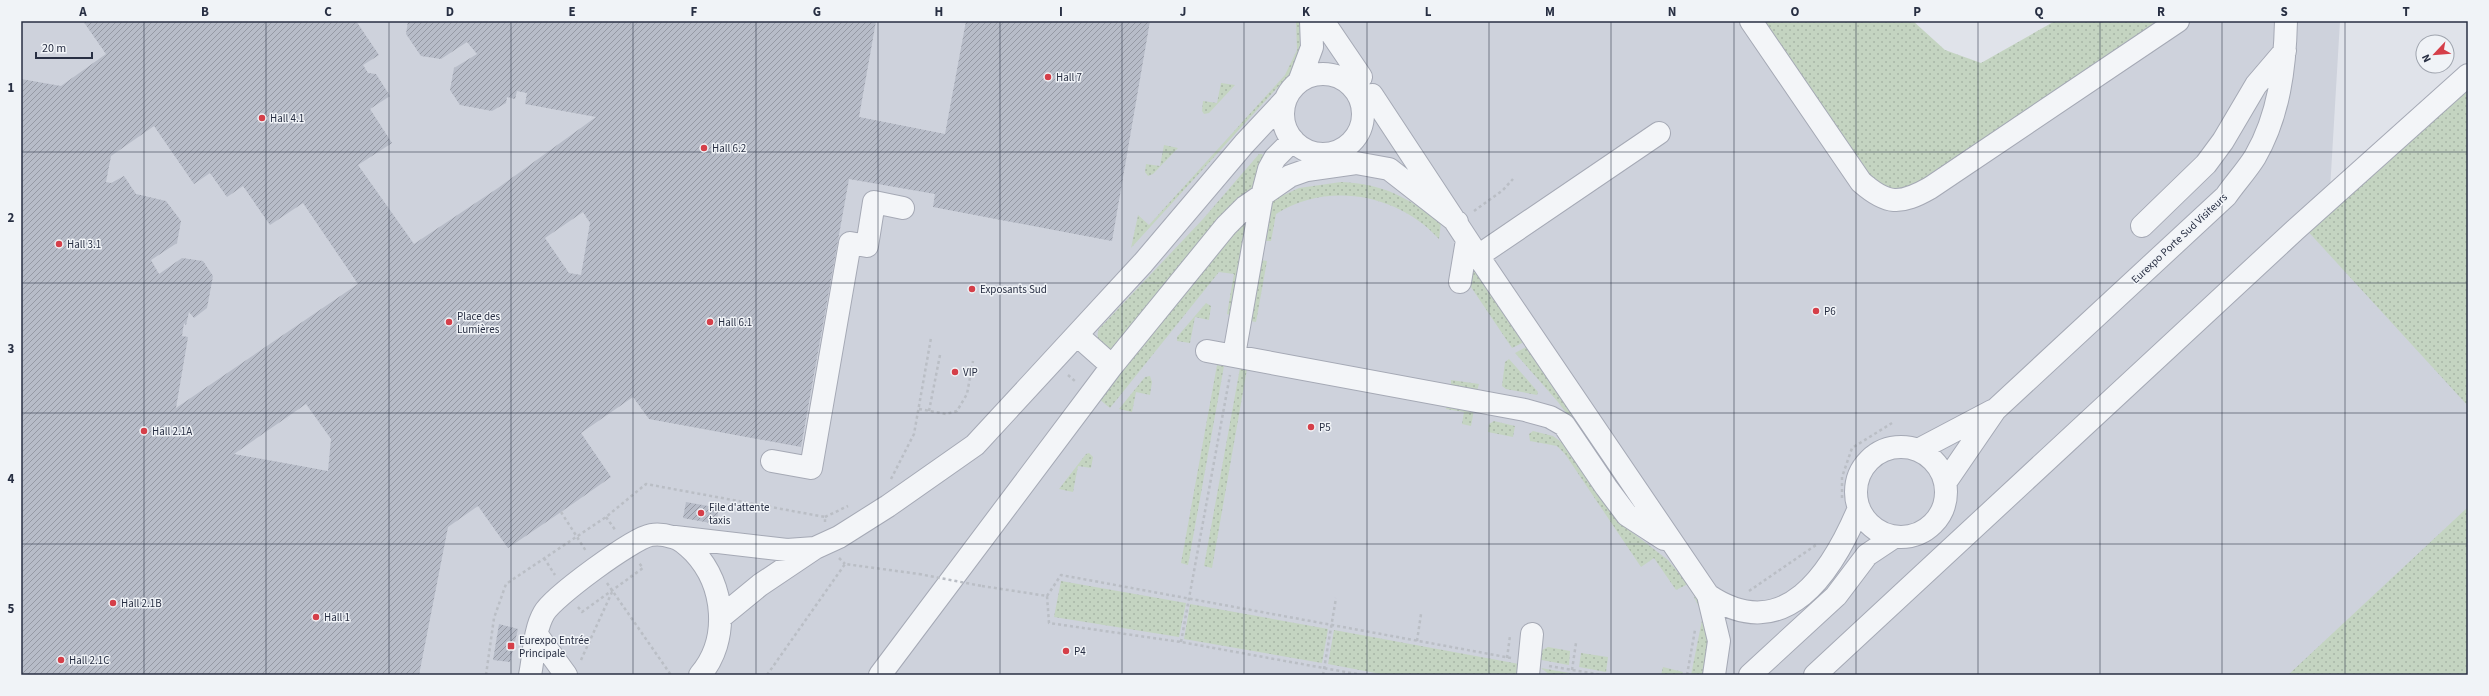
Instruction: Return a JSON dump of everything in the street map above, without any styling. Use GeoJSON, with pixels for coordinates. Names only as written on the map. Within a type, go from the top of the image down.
{"type":"FeatureCollection","features":[{"type":"Feature","properties":{"kind":"street"},"geometry":{"type":"LineString","coordinates":[[721,616],[760,585],[815,548],[839,537],[888,506],[975,445],[1143,263],[1244,144],[1285,109],[1299,82],[1312,47],[1311,21]]}},
{"type":"Feature","properties":{"kind":"street"},"geometry":{"type":"LineString","coordinates":[[1323,21],[1361,89],[1467,239],[1674,547],[1708,595],[1726,607],[1747,614],[1766,614],[1784,608],[1797,599],[1818,578],[1841,548],[1850,504],[1856,493],[1858,478],[1865,464],[1876,454],[1890,448],[1904,447],[1918,450],[1931,458],[1940,469],[1945,483],[1946,497],[1942,511],[1934,523],[1923,532],[1909,537],[1894,537],[1879,532],[1850,504]]}},
{"type":"Feature","properties":{"kind":"street"},"geometry":{"type":"LineString","coordinates":[[1751,21],[1861,182],[1880,196],[1900,201],[1912,198],[1930,188],[2178,21]]}},
{"type":"Feature","properties":{"kind":"street","name":"Eurexpo Porte Sud Visiteurs"},"geometry":{"type":"LineString","coordinates":[[1945,483],[1995,410],[2226,196],[2255,157],[2274,113],[2285,51],[2286,21]]}},
{"type":"Feature","properties":{"kind":"street"},"geometry":{"type":"LineString","coordinates":[[2142,226],[2206,164],[2223,141],[2256,85],[2285,51]]}},
{"type":"Feature","properties":{"kind":"street"},"geometry":{"type":"LineString","coordinates":[[1815,675],[2295,230],[2468,74]]}},
{"type":"Feature","properties":{"kind":"street"},"geometry":{"type":"LineString","coordinates":[[1299,82],[1309,76],[1332,75],[1361,89]]}},
{"type":"Feature","properties":{"kind":"street"},"geometry":{"type":"LineString","coordinates":[[1285,109],[1293,140],[1303,148],[1314,153],[1327,154],[1339,151],[1350,144],[1358,135],[1364,111],[1361,89]]}},
{"type":"Feature","properties":{"kind":"street"},"geometry":{"type":"LineString","coordinates":[[1467,239],[1659,133]]}},
{"type":"Feature","properties":{"kind":"street"},"geometry":{"type":"LineString","coordinates":[[1234,355],[1262,196],[1269,169],[1275,158],[1293,140]]}},
{"type":"Feature","properties":{"kind":"street"},"geometry":{"type":"LineString","coordinates":[[880,675],[1112,366],[1226,226],[1262,196],[1290,176],[1307,170],[1356,163],[1389,169],[1467,239]]}},
{"type":"Feature","properties":{"kind":"street"},"geometry":{"type":"LineString","coordinates":[[772,461],[811,468],[850,243],[867,246],[874,202],[903,208]]}},
{"type":"Feature","properties":{"kind":"street"},"geometry":{"type":"LineString","coordinates":[[1460,282],[1467,239]]}},
{"type":"Feature","properties":{"kind":"street"},"geometry":{"type":"LineString","coordinates":[[1077,335],[1112,366]]}},
{"type":"Feature","properties":{"kind":"street"},"geometry":{"type":"LineString","coordinates":[[1207,351],[1525,410],[1550,417],[1564,425],[1627,515],[1674,547]]}},
{"type":"Feature","properties":{"kind":"street","name":"Eurexpo Porte Sud Visiteurs"},"geometry":{"type":"LineString","coordinates":[[1918,450],[1995,410]]}},
{"type":"Feature","properties":{"kind":"street"},"geometry":{"type":"LineString","coordinates":[[530,675],[537,635],[543,614],[551,602],[640,539],[652,535],[787,550],[815,548]]}},
{"type":"Feature","properties":{"kind":"street"},"geometry":{"type":"LineString","coordinates":[[674,537],[690,548],[709,574],[715,586],[721,616],[716,646],[700,675]]}},
{"type":"Feature","properties":{"kind":"street"},"geometry":{"type":"LineString","coordinates":[[1750,675],[1836,596],[1867,555],[1894,537]]}},
{"type":"Feature","properties":{"kind":"street"},"geometry":{"type":"LineString","coordinates":[[1708,595],[1719,640],[1714,675]]}},
{"type":"Feature","properties":{"kind":"street"},"geometry":{"type":"LineString","coordinates":[[1529,669],[1532,634]]}},
{"type":"Feature","properties":{"kind":"street"},"geometry":{"type":"LineString","coordinates":[[537,635],[573,668]]}},
{"type":"Feature","properties":{"kind":"path"},"geometry":{"type":"LineString","coordinates":[[1467,239],[1503,190],[1513,179]]}},
{"type":"Feature","properties":{"kind":"path"},"geometry":{"type":"LineString","coordinates":[[890,481],[914,434],[931,338]]}},
{"type":"Feature","properties":{"kind":"path"},"geometry":{"type":"LineString","coordinates":[[929,411],[940,355]]}},
{"type":"Feature","properties":{"kind":"path"},"geometry":{"type":"LineString","coordinates":[[1181,642],[1234,355]]}},
{"type":"Feature","properties":{"kind":"path"},"geometry":{"type":"LineString","coordinates":[[919,409],[946,414],[957,411],[967,394],[973,361]]}},
{"type":"Feature","properties":{"kind":"path"},"geometry":{"type":"LineString","coordinates":[[1850,504],[1842,477],[1852,448],[1892,423]]}},
{"type":"Feature","properties":{"kind":"path"},"geometry":{"type":"LineString","coordinates":[[561,512],[597,568],[671,675]]}},
{"type":"Feature","properties":{"kind":"path"},"geometry":{"type":"LineString","coordinates":[[1747,592],[1822,542]]}},
{"type":"Feature","properties":{"kind":"path"},"geometry":{"type":"LineString","coordinates":[[767,675],[845,564],[920,574],[982,586],[1047,596]]}},
{"type":"Feature","properties":{"kind":"path"},"geometry":{"type":"LineString","coordinates":[[1362,675],[1181,642],[1049,623],[1047,596],[1061,575],[1506,658],[1529,669],[1572,670],[1602,675]]}},
{"type":"Feature","properties":{"kind":"path"},"geometry":{"type":"LineString","coordinates":[[573,668],[612,590]]}},
{"type":"Feature","properties":{"kind":"path"},"geometry":{"type":"LineString","coordinates":[[1323,675],[1336,598]]}},
{"type":"Feature","properties":{"kind":"path"},"geometry":{"type":"LineString","coordinates":[[1417,641],[1421,614]]}},
{"type":"Feature","properties":{"kind":"path"},"geometry":{"type":"LineString","coordinates":[[1687,675],[1696,625]]}},
{"type":"Feature","properties":{"kind":"path"},"geometry":{"type":"LineString","coordinates":[[1506,658],[1510,630]]}},
{"type":"Feature","properties":{"kind":"path"},"geometry":{"type":"LineString","coordinates":[[1572,670],[1576,643]]}},
{"type":"Feature","properties":{"kind":"shaded area"},"geometry":{"type":"Polygon","coordinates":[[[21,21],[1761,21],[1856,162],[2159,21],[2340,21],[2330,190],[2468,63],[2468,675],[1805,675],[1938,552],[1803,675],[21,675],[21,21]]]}},
{"type":"Feature","properties":{"kind":"green space"},"geometry":{"type":"Polygon","coordinates":[[[1296,21],[1299,21],[1301,42],[1298,56],[1289,75],[1131,248],[1138,215],[1149,225],[1285,75],[1297,50],[1296,21]]]}},
{"type":"Feature","properties":{"kind":"green space"},"geometry":{"type":"Polygon","coordinates":[[[1761,21],[1913,21],[1945,50],[1981,63],[2055,21],[2159,21],[1922,183],[1905,190],[1898,190],[1884,185],[1872,177],[1856,162],[1761,21]]]}},
{"type":"Feature","properties":{"kind":"green space"},"geometry":{"type":"Polygon","coordinates":[[[2468,80],[2468,406],[2304,227],[2468,80]]]}},
{"type":"Feature","properties":{"kind":"green space"},"geometry":{"type":"Polygon","coordinates":[[[1221,83],[1235,85],[1209,113],[1204,114],[1202,111],[1203,101],[1217,103],[1221,83]]]}},
{"type":"Feature","properties":{"kind":"green space"},"geometry":{"type":"Polygon","coordinates":[[[1164,145],[1178,148],[1153,174],[1148,176],[1145,172],[1146,164],[1160,166],[1164,145]]]}},
{"type":"Feature","properties":{"kind":"green space"},"geometry":{"type":"Polygon","coordinates":[[[1259,154],[1262,154],[1264,157],[1256,185],[1114,349],[1103,346],[1100,343],[1098,336],[1099,329],[1203,219],[1259,154]]]}},
{"type":"Feature","properties":{"kind":"green space"},"geometry":{"type":"Polygon","coordinates":[[[1341,182],[1356,183],[1383,189],[1406,199],[1441,223],[1439,239],[1404,211],[1362,197],[1340,196],[1318,198],[1296,204],[1276,214],[1271,241],[1266,241],[1273,200],[1299,188],[1341,182]]]}},
{"type":"Feature","properties":{"kind":"green space"},"geometry":{"type":"Polygon","coordinates":[[[1247,221],[1232,316],[1227,314],[1234,274],[1219,272],[1110,408],[1099,399],[1229,238],[1247,221]]]}},
{"type":"Feature","properties":{"kind":"green space"},"geometry":{"type":"Polygon","coordinates":[[[1261,260],[1267,261],[1256,322],[1250,321],[1261,260]]]}},
{"type":"Feature","properties":{"kind":"green space"},"geometry":{"type":"Polygon","coordinates":[[[1472,266],[1524,342],[1512,348],[1469,284],[1472,266]]]}},
{"type":"Feature","properties":{"kind":"green space"},"geometry":{"type":"Polygon","coordinates":[[[1206,303],[1211,306],[1209,320],[1195,317],[1190,343],[1177,341],[1177,337],[1206,303]]]}},
{"type":"Feature","properties":{"kind":"green space"},"geometry":{"type":"Polygon","coordinates":[[[1528,346],[1589,438],[1586,440],[1558,402],[1515,353],[1528,346]]]}},
{"type":"Feature","properties":{"kind":"green space"},"geometry":{"type":"Polygon","coordinates":[[[1509,359],[1538,392],[1537,395],[1506,389],[1502,386],[1505,362],[1509,359]]]}},
{"type":"Feature","properties":{"kind":"green space"},"geometry":{"type":"Polygon","coordinates":[[[1217,365],[1224,366],[1188,565],[1181,563],[1217,365]]]}},
{"type":"Feature","properties":{"kind":"green space"},"geometry":{"type":"Polygon","coordinates":[[[1240,368],[1247,369],[1212,568],[1204,566],[1240,368]]]}},
{"type":"Feature","properties":{"kind":"green space"},"geometry":{"type":"Polygon","coordinates":[[[1150,376],[1152,382],[1150,395],[1136,392],[1132,412],[1119,409],[1145,377],[1150,376]]]}},
{"type":"Feature","properties":{"kind":"green space"},"geometry":{"type":"Polygon","coordinates":[[[1451,380],[1479,384],[1477,391],[1451,385],[1451,380]]]}},
{"type":"Feature","properties":{"kind":"green space"},"geometry":{"type":"Polygon","coordinates":[[[1447,406],[1474,410],[1471,426],[1462,424],[1464,412],[1446,409],[1447,406]]]}},
{"type":"Feature","properties":{"kind":"green space"},"geometry":{"type":"Polygon","coordinates":[[[1494,421],[1515,426],[1513,437],[1488,432],[1489,424],[1494,421]]]}},
{"type":"Feature","properties":{"kind":"green space"},"geometry":{"type":"Polygon","coordinates":[[[1533,431],[1553,436],[1564,444],[1620,523],[1668,560],[1688,584],[1676,590],[1654,558],[1641,567],[1565,454],[1557,446],[1530,441],[1529,434],[1533,431]]]}},
{"type":"Feature","properties":{"kind":"green space"},"geometry":{"type":"Polygon","coordinates":[[[1089,453],[1093,457],[1091,468],[1078,466],[1073,492],[1059,489],[1086,454],[1089,453]]]}},
{"type":"Feature","properties":{"kind":"green space"},"geometry":{"type":"Polygon","coordinates":[[[2468,507],[2468,675],[2288,675],[2468,507]]]}},
{"type":"Feature","properties":{"kind":"green space"},"geometry":{"type":"Polygon","coordinates":[[[1061,581],[1186,603],[1179,637],[1054,617],[1061,581]]]}},
{"type":"Feature","properties":{"kind":"green space"},"geometry":{"type":"Polygon","coordinates":[[[1696,596],[1709,621],[1708,675],[1691,675],[1703,615],[1694,597],[1696,596]]]}},
{"type":"Feature","properties":{"kind":"green space"},"geometry":{"type":"Polygon","coordinates":[[[1190,604],[1328,629],[1322,663],[1184,639],[1190,604]]]}},
{"type":"Feature","properties":{"kind":"green space"},"geometry":{"type":"Polygon","coordinates":[[[1334,630],[1519,664],[1517,675],[1386,675],[1328,664],[1334,630]]]}},
{"type":"Feature","properties":{"kind":"green space"},"geometry":{"type":"Polygon","coordinates":[[[1548,647],[1570,651],[1569,665],[1536,659],[1538,652],[1548,647]]]}},
{"type":"Feature","properties":{"kind":"green space"},"geometry":{"type":"Polygon","coordinates":[[[1581,653],[1608,657],[1606,672],[1579,667],[1581,653]]]}},
{"type":"Feature","properties":{"kind":"green space"},"geometry":{"type":"Polygon","coordinates":[[[1663,667],[1683,672],[1682,675],[1661,675],[1663,667]]]}},
{"type":"Feature","properties":{"kind":"green space"},"geometry":{"type":"Polygon","coordinates":[[[1541,668],[1581,675],[1550,675],[1541,668]]]}},
{"type":"Feature","properties":{"kind":"building"},"geometry":{"type":"Polygon","coordinates":[[[83,21],[356,21],[379,55],[363,65],[368,73],[376,74],[390,96],[370,109],[392,143],[358,165],[414,244],[498,188],[596,117],[525,104],[527,93],[517,91],[515,99],[507,97],[506,103],[492,111],[460,105],[450,90],[454,68],[477,54],[467,42],[441,59],[421,56],[406,34],[408,21],[876,21],[859,117],[945,134],[966,21],[1150,21],[1112,241],[933,207],[935,194],[849,179],[801,447],[649,419],[633,397],[581,433],[611,477],[508,548],[478,506],[448,527],[419,675],[21,675],[21,79],[61,86],[106,54],[83,21]],[[154,126],[111,156],[106,182],[111,183],[124,176],[136,194],[166,201],[181,221],[177,243],[151,260],[159,274],[182,258],[203,261],[213,276],[207,308],[194,318],[189,312],[186,325],[184,323],[182,336],[188,337],[176,408],[358,284],[303,203],[270,225],[243,186],[227,197],[210,173],[194,184],[154,126]],[[583,212],[545,238],[569,273],[581,275],[590,223],[583,212]],[[306,404],[234,454],[328,471],[331,439],[306,404]]]}},
{"type":"Feature","properties":{"kind":"building","name":"File d'attente taxis"},"geometry":{"type":"Polygon","coordinates":[[[686,502],[719,508],[716,524],[683,518],[686,502]]]}},
{"type":"Feature","properties":{"kind":"building"},"geometry":{"type":"Polygon","coordinates":[[[499,624],[518,629],[510,662],[493,660],[499,624]]]}},
{"type":"Feature","properties":{"kind":"place","name":"Hall 7"},"geometry":{"type":"Point","coordinates":[1048,77]}},
{"type":"Feature","properties":{"kind":"place","name":"Hall 4.1"},"geometry":{"type":"Point","coordinates":[262,118]}},
{"type":"Feature","properties":{"kind":"place","name":"Hall 6.2"},"geometry":{"type":"Point","coordinates":[704,148]}},
{"type":"Feature","properties":{"kind":"place","name":"Hall 3.1"},"geometry":{"type":"Point","coordinates":[59,244]}},
{"type":"Feature","properties":{"kind":"place","name":"Exposants Sud"},"geometry":{"type":"Point","coordinates":[972,289]}},
{"type":"Feature","properties":{"kind":"place","name":"P6"},"geometry":{"type":"Point","coordinates":[1816,311]}},
{"type":"Feature","properties":{"kind":"place","name":"Place des Lumières"},"geometry":{"type":"Point","coordinates":[449,322]}},
{"type":"Feature","properties":{"kind":"place","name":"Hall 6.1"},"geometry":{"type":"Point","coordinates":[710,322]}},
{"type":"Feature","properties":{"kind":"place","name":"VIP"},"geometry":{"type":"Point","coordinates":[955,372]}},
{"type":"Feature","properties":{"kind":"place","name":"P5"},"geometry":{"type":"Point","coordinates":[1311,427]}},
{"type":"Feature","properties":{"kind":"place","name":"Hall 2.1A"},"geometry":{"type":"Point","coordinates":[144,431]}},
{"type":"Feature","properties":{"kind":"place","name":"File d'attente taxis"},"geometry":{"type":"Point","coordinates":[701,513]}},
{"type":"Feature","properties":{"kind":"place","name":"Hall 2.1B"},"geometry":{"type":"Point","coordinates":[113,603]}},
{"type":"Feature","properties":{"kind":"place","name":"Hall 1"},"geometry":{"type":"Point","coordinates":[316,617]}},
{"type":"Feature","properties":{"kind":"place","name":"Eurexpo Entrée Principale"},"geometry":{"type":"Point","coordinates":[511,646]}},
{"type":"Feature","properties":{"kind":"place","name":"P4"},"geometry":{"type":"Point","coordinates":[1066,651]}},
{"type":"Feature","properties":{"kind":"place","name":"Hall 2.1C"},"geometry":{"type":"Point","coordinates":[61,660]}}]}
